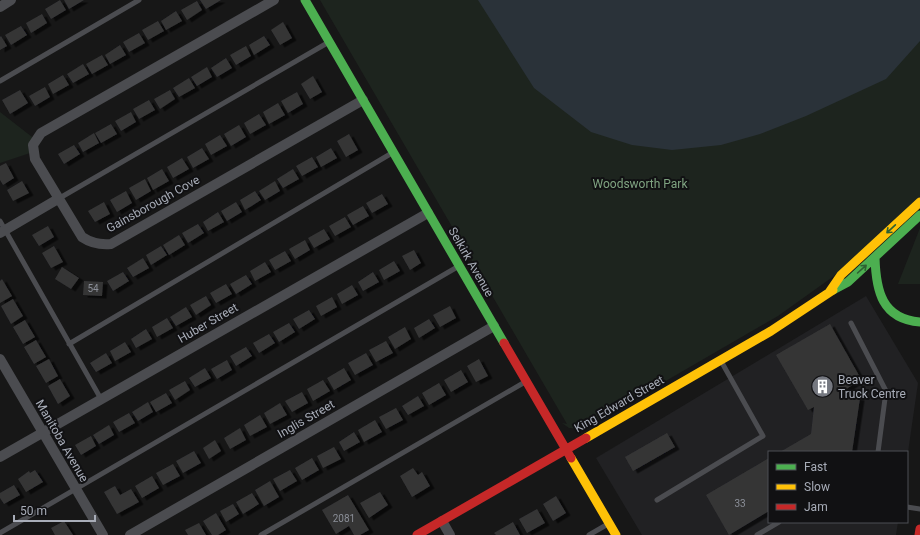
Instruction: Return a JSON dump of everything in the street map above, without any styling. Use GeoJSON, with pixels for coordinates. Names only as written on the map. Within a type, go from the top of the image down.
{"type":"FeatureCollection","features":[{"type":"Feature","properties":{"kind":"street"},"geometry":{"type":"LineString","coordinates":[[0,6],[11,0]]}},
{"type":"Feature","properties":{"kind":"street","name":"Gainsborough Cove"},"geometry":{"type":"LineString","coordinates":[[274,0],[41,133],[33,145],[33,152],[58,199],[82,237],[89,241],[112,244],[363,100]]}},
{"type":"Feature","properties":{"kind":"street","name":"Selkirk Avenue"},"geometry":{"type":"LineString","coordinates":[[305,0],[616,535]]}},
{"type":"Feature","properties":{"kind":"street"},"geometry":{"type":"LineString","coordinates":[[2,228],[58,199]]}},
{"type":"Feature","properties":{"kind":"street","name":"King Edward Street"},"geometry":{"type":"LineString","coordinates":[[830,291],[841,274],[920,202]]}},
{"type":"Feature","properties":{"kind":"street","name":"Huber Street"},"geometry":{"type":"LineString","coordinates":[[0,457],[428,212]]}},
{"type":"Feature","properties":{"kind":"street","name":"King Edward Street"},"geometry":{"type":"LineString","coordinates":[[417,535],[771,331],[830,291],[848,282],[920,215]]}},
{"type":"Feature","properties":{"kind":"street"},"geometry":{"type":"LineString","coordinates":[[875,258],[875,276],[878,289],[887,307],[896,316],[904,320],[911,323],[920,322]]}},
{"type":"Feature","properties":{"kind":"street","name":"Inglis Street"},"geometry":{"type":"LineString","coordinates":[[130,535],[494,326]]}},
{"type":"Feature","properties":{"kind":"street","name":"Manitoba Avenue"},"geometry":{"type":"LineString","coordinates":[[0,359],[75,490],[103,535]]}},
{"type":"Feature","properties":{"kind":"street"},"geometry":{"type":"LineString","coordinates":[[442,521],[450,535]]}},
{"type":"Feature","properties":{"kind":"street"},"geometry":{"type":"LineString","coordinates":[[919,535],[920,529]]}},
{"type":"Feature","properties":{"kind":"lane"},"geometry":{"type":"LineString","coordinates":[[0,81],[139,0]]}},
{"type":"Feature","properties":{"kind":"lane"},"geometry":{"type":"LineString","coordinates":[[58,199],[329,41]]}},
{"type":"Feature","properties":{"kind":"lane"},"geometry":{"type":"LineString","coordinates":[[69,344],[393,152]]}},
{"type":"Feature","properties":{"kind":"lane"},"geometry":{"type":"LineString","coordinates":[[2,228],[101,399]]}},
{"type":"Feature","properties":{"kind":"lane"},"geometry":{"type":"LineString","coordinates":[[0,533],[460,266]]}},
{"type":"Feature","properties":{"kind":"lane"},"geometry":{"type":"LineString","coordinates":[[851,323],[886,391],[878,451]]}},
{"type":"Feature","properties":{"kind":"lane"},"geometry":{"type":"LineString","coordinates":[[657,500],[763,436],[720,360]]}},
{"type":"Feature","properties":{"kind":"lane"},"geometry":{"type":"LineString","coordinates":[[261,535],[526,381]]}},
{"type":"Feature","properties":{"kind":"lane"},"geometry":{"type":"LineString","coordinates":[[908,507],[920,508]]}},
{"type":"Feature","properties":{"kind":"lane"},"geometry":{"type":"LineString","coordinates":[[757,535],[777,523]]}},
{"type":"Feature","properties":{"kind":"lane"},"geometry":{"type":"LineString","coordinates":[[589,535],[609,524]]}},
{"type":"Feature","properties":{"kind":"shaded area"},"geometry":{"type":"Polygon","coordinates":[[[478,0],[920,0],[920,41],[886,79],[806,116],[760,134],[721,145],[672,150],[632,145],[591,132],[534,88],[478,0]]]}},
{"type":"Feature","properties":{"kind":"shaded area"},"geometry":{"type":"Polygon","coordinates":[[[866,296],[918,383],[908,452],[768,451],[768,523],[898,523],[896,535],[642,535],[596,458],[866,296]]]}},
{"type":"Feature","properties":{"kind":"green space","name":"Woodsworth Park"},"geometry":{"type":"Polygon","coordinates":[[[320,0],[920,0],[920,205],[834,276],[778,316],[583,429],[569,428],[562,423],[567,424],[320,0]]]}},
{"type":"Feature","properties":{"kind":"green space"},"geometry":{"type":"Polygon","coordinates":[[[0,112],[36,140],[33,152],[0,163],[0,112]]]}},
{"type":"Feature","properties":{"kind":"green space"},"geometry":{"type":"Polygon","coordinates":[[[920,228],[920,284],[898,284],[920,228]]]}},
{"type":"Feature","properties":{"kind":"building"},"geometry":{"type":"Polygon","coordinates":[[[60,0],[66,10],[51,19],[45,9],[60,0]]]}},
{"type":"Feature","properties":{"kind":"building"},"geometry":{"type":"Polygon","coordinates":[[[64,0],[84,0],[69,9],[64,0]]]}},
{"type":"Feature","properties":{"kind":"building"},"geometry":{"type":"Polygon","coordinates":[[[200,0],[221,0],[206,9],[200,0]]]}},
{"type":"Feature","properties":{"kind":"building"},"geometry":{"type":"Polygon","coordinates":[[[197,1],[202,10],[187,20],[181,10],[197,1]]]}},
{"type":"Feature","properties":{"kind":"building"},"geometry":{"type":"Polygon","coordinates":[[[176,11],[182,21],[166,30],[161,21],[176,11]]]}},
{"type":"Feature","properties":{"kind":"building"},"geometry":{"type":"Polygon","coordinates":[[[42,14],[47,23],[31,33],[26,23],[42,14]]]}},
{"type":"Feature","properties":{"kind":"building"},"geometry":{"type":"Polygon","coordinates":[[[158,21],[164,31],[148,40],[142,30],[158,21]]]}},
{"type":"Feature","properties":{"kind":"building"},"geometry":{"type":"Polygon","coordinates":[[[283,22],[292,38],[280,45],[271,30],[283,22]]]}},
{"type":"Feature","properties":{"kind":"building"},"geometry":{"type":"Polygon","coordinates":[[[21,26],[27,35],[11,45],[5,35],[21,26]]]}},
{"type":"Feature","properties":{"kind":"building"},"geometry":{"type":"Polygon","coordinates":[[[139,33],[145,43],[129,52],[123,42],[139,33]]]}},
{"type":"Feature","properties":{"kind":"building"},"geometry":{"type":"Polygon","coordinates":[[[1,36],[7,46],[0,50],[0,37],[1,36]]]}},
{"type":"Feature","properties":{"kind":"building"},"geometry":{"type":"Polygon","coordinates":[[[264,36],[270,45],[254,55],[249,45],[264,36]]]}},
{"type":"Feature","properties":{"kind":"building"},"geometry":{"type":"Polygon","coordinates":[[[120,45],[126,55],[110,64],[105,55],[120,45]]]}},
{"type":"Feature","properties":{"kind":"building"},"geometry":{"type":"Polygon","coordinates":[[[246,46],[251,56],[236,65],[230,55],[246,46]]]}},
{"type":"Feature","properties":{"kind":"building"},"geometry":{"type":"Polygon","coordinates":[[[102,55],[108,65],[92,74],[86,64],[102,55]]]}},
{"type":"Feature","properties":{"kind":"building"},"geometry":{"type":"Polygon","coordinates":[[[226,58],[232,68],[217,77],[211,68],[226,58]]]}},
{"type":"Feature","properties":{"kind":"building"},"geometry":{"type":"Polygon","coordinates":[[[83,64],[89,74],[73,83],[67,74],[83,64]]]}},
{"type":"Feature","properties":{"kind":"building"},"geometry":{"type":"Polygon","coordinates":[[[207,67],[212,77],[197,86],[191,77],[207,67]]]}},
{"type":"Feature","properties":{"kind":"building"},"geometry":{"type":"Polygon","coordinates":[[[63,75],[69,85],[53,94],[48,84],[63,75]]]}},
{"type":"Feature","properties":{"kind":"building"},"geometry":{"type":"Polygon","coordinates":[[[313,76],[322,92],[310,99],[301,84],[313,76]]]}},
{"type":"Feature","properties":{"kind":"building"},"geometry":{"type":"Polygon","coordinates":[[[189,78],[195,88],[179,97],[173,88],[189,78]]]}},
{"type":"Feature","properties":{"kind":"building"},"geometry":{"type":"Polygon","coordinates":[[[45,87],[50,97],[35,106],[29,96],[45,87]]]}},
{"type":"Feature","properties":{"kind":"building"},"geometry":{"type":"Polygon","coordinates":[[[20,90],[28,103],[10,114],[2,100],[20,90]]]}},
{"type":"Feature","properties":{"kind":"building"},"geometry":{"type":"Polygon","coordinates":[[[170,90],[175,99],[160,109],[154,99],[170,90]]]}},
{"type":"Feature","properties":{"kind":"building"},"geometry":{"type":"Polygon","coordinates":[[[297,92],[303,104],[288,113],[281,101],[297,92]]]}},
{"type":"Feature","properties":{"kind":"building"},"geometry":{"type":"Polygon","coordinates":[[[149,100],[155,110],[139,119],[133,109],[149,100]]]}},
{"type":"Feature","properties":{"kind":"building"},"geometry":{"type":"Polygon","coordinates":[[[278,103],[285,115],[269,124],[263,112],[278,103]]]}},
{"type":"Feature","properties":{"kind":"building"},"geometry":{"type":"Polygon","coordinates":[[[131,112],[136,122],[121,131],[115,121],[131,112]]]}},
{"type":"Feature","properties":{"kind":"building"},"geometry":{"type":"Polygon","coordinates":[[[259,114],[266,125],[250,134],[244,123],[259,114]]]}},
{"type":"Feature","properties":{"kind":"building"},"geometry":{"type":"Polygon","coordinates":[[[111,124],[117,134],[101,143],[95,133],[111,124]]]}},
{"type":"Feature","properties":{"kind":"building"},"geometry":{"type":"Polygon","coordinates":[[[239,125],[246,137],[231,146],[224,134],[239,125]]]}},
{"type":"Feature","properties":{"kind":"building"},"geometry":{"type":"Polygon","coordinates":[[[94,133],[99,143],[83,152],[78,143],[94,133]]]}},
{"type":"Feature","properties":{"kind":"building"},"geometry":{"type":"Polygon","coordinates":[[[349,134],[358,150],[346,157],[337,141],[349,134]]]}},
{"type":"Feature","properties":{"kind":"building"},"geometry":{"type":"Polygon","coordinates":[[[220,135],[227,146],[211,155],[205,144],[220,135]]]}},
{"type":"Feature","properties":{"kind":"building"},"geometry":{"type":"Polygon","coordinates":[[[74,145],[80,154],[64,164],[58,154],[74,145]]]}},
{"type":"Feature","properties":{"kind":"building"},"geometry":{"type":"Polygon","coordinates":[[[202,148],[209,159],[193,168],[187,157],[202,148]]]}},
{"type":"Feature","properties":{"kind":"building"},"geometry":{"type":"Polygon","coordinates":[[[331,148],[337,158],[321,167],[316,157],[331,148]]]}},
{"type":"Feature","properties":{"kind":"building"},"geometry":{"type":"Polygon","coordinates":[[[312,157],[318,167],[302,176],[296,166],[312,157]]]}},
{"type":"Feature","properties":{"kind":"building"},"geometry":{"type":"Polygon","coordinates":[[[182,158],[189,169],[173,178],[167,167],[182,158]]]}},
{"type":"Feature","properties":{"kind":"building"},"geometry":{"type":"Polygon","coordinates":[[[6,163],[14,178],[3,185],[0,180],[0,166],[6,163]]]}},
{"type":"Feature","properties":{"kind":"building"},"geometry":{"type":"Polygon","coordinates":[[[162,169],[169,181],[153,190],[147,178],[162,169]]]}},
{"type":"Feature","properties":{"kind":"building"},"geometry":{"type":"Polygon","coordinates":[[[293,169],[299,179],[283,188],[277,179],[293,169]]]}},
{"type":"Feature","properties":{"kind":"building"},"geometry":{"type":"Polygon","coordinates":[[[145,179],[151,191],[136,200],[129,188],[145,179]]]}},
{"type":"Feature","properties":{"kind":"building"},"geometry":{"type":"Polygon","coordinates":[[[22,181],[29,193],[13,201],[7,190],[22,181]]]}},
{"type":"Feature","properties":{"kind":"building"},"geometry":{"type":"Polygon","coordinates":[[[275,181],[280,191],[265,200],[259,191],[275,181]]]}},
{"type":"Feature","properties":{"kind":"building"},"geometry":{"type":"Polygon","coordinates":[[[126,191],[132,203],[117,212],[110,200],[126,191]]]}},
{"type":"Feature","properties":{"kind":"building"},"geometry":{"type":"Polygon","coordinates":[[[255,191],[261,200],[245,210],[240,200],[255,191]]]}},
{"type":"Feature","properties":{"kind":"building"},"geometry":{"type":"Polygon","coordinates":[[[382,194],[388,204],[372,213],[366,203],[382,194]]]}},
{"type":"Feature","properties":{"kind":"building"},"geometry":{"type":"Polygon","coordinates":[[[104,202],[110,214],[95,222],[88,211],[104,202]]]}},
{"type":"Feature","properties":{"kind":"building"},"geometry":{"type":"Polygon","coordinates":[[[236,202],[242,212],[227,221],[221,211],[236,202]]]}},
{"type":"Feature","properties":{"kind":"building"},"geometry":{"type":"Polygon","coordinates":[[[363,206],[369,216],[353,225],[347,215],[363,206]]]}},
{"type":"Feature","properties":{"kind":"building"},"geometry":{"type":"Polygon","coordinates":[[[218,212],[224,222],[208,231],[203,222],[218,212]]]}},
{"type":"Feature","properties":{"kind":"building"},"geometry":{"type":"Polygon","coordinates":[[[345,217],[351,227],[335,236],[329,226],[345,217]]]}},
{"type":"Feature","properties":{"kind":"building"},"geometry":{"type":"Polygon","coordinates":[[[198,224],[204,233],[188,243],[182,233],[198,224]]]}},
{"type":"Feature","properties":{"kind":"building"},"geometry":{"type":"Polygon","coordinates":[[[48,226],[54,237],[39,246],[32,235],[48,226]]]}},
{"type":"Feature","properties":{"kind":"building"},"geometry":{"type":"Polygon","coordinates":[[[324,229],[330,239],[314,248],[308,238],[324,229]]]}},
{"type":"Feature","properties":{"kind":"building"},"geometry":{"type":"Polygon","coordinates":[[[179,235],[185,245],[169,255],[163,245],[179,235]]]}},
{"type":"Feature","properties":{"kind":"building"},"geometry":{"type":"Polygon","coordinates":[[[305,240],[310,250],[295,259],[289,249],[305,240]]]}},
{"type":"Feature","properties":{"kind":"building"},"geometry":{"type":"Polygon","coordinates":[[[54,246],[63,262],[51,268],[42,253],[54,246]]]}},
{"type":"Feature","properties":{"kind":"building"},"geometry":{"type":"Polygon","coordinates":[[[161,246],[167,255],[151,265],[146,255],[161,246]]]}},
{"type":"Feature","properties":{"kind":"building"},"geometry":{"type":"Polygon","coordinates":[[[414,250],[421,263],[410,270],[402,256],[414,250]]]}},
{"type":"Feature","properties":{"kind":"building"},"geometry":{"type":"Polygon","coordinates":[[[285,251],[291,261],[275,270],[269,260],[285,251]]]}},
{"type":"Feature","properties":{"kind":"building"},"geometry":{"type":"Polygon","coordinates":[[[143,258],[149,268],[133,277],[127,268],[143,258]]]}},
{"type":"Feature","properties":{"kind":"building"},"geometry":{"type":"Polygon","coordinates":[[[394,261],[400,271],[384,280],[379,270],[394,261]]]}},
{"type":"Feature","properties":{"kind":"building"},"geometry":{"type":"Polygon","coordinates":[[[265,262],[271,272],[255,281],[250,271],[265,262]]]}},
{"type":"Feature","properties":{"kind":"building"},"geometry":{"type":"Polygon","coordinates":[[[62,267],[79,278],[71,289],[55,279],[62,267]]]}},
{"type":"Feature","properties":{"kind":"building"},"geometry":{"type":"Polygon","coordinates":[[[123,272],[129,281],[113,291],[107,281],[123,272]]]}},
{"type":"Feature","properties":{"kind":"building"},"geometry":{"type":"Polygon","coordinates":[[[373,272],[379,282],[363,291],[358,282],[373,272]]]}},
{"type":"Feature","properties":{"kind":"building"},"geometry":{"type":"Polygon","coordinates":[[[246,275],[252,284],[236,294],[230,284],[246,275]]]}},
{"type":"Feature","properties":{"kind":"building"},"geometry":{"type":"Polygon","coordinates":[[[2,279],[12,296],[0,303],[0,281],[2,279]]]}},
{"type":"Feature","properties":{"kind":"building"},"geometry":{"type":"Polygon","coordinates":[[[84,281],[103,282],[102,296],[83,295],[84,281]]]}},
{"type":"Feature","properties":{"kind":"building"},"geometry":{"type":"Polygon","coordinates":[[[226,284],[232,294],[216,303],[210,293],[226,284]]]}},
{"type":"Feature","properties":{"kind":"building"},"geometry":{"type":"Polygon","coordinates":[[[352,285],[358,295],[342,304],[337,294],[352,285]]]}},
{"type":"Feature","properties":{"kind":"building"},"geometry":{"type":"Polygon","coordinates":[[[206,296],[211,305],[196,315],[190,305],[206,296]]]}},
{"type":"Feature","properties":{"kind":"building"},"geometry":{"type":"Polygon","coordinates":[[[332,297],[337,307],[321,316],[316,306],[332,297]]]}},
{"type":"Feature","properties":{"kind":"building"},"geometry":{"type":"Polygon","coordinates":[[[13,299],[23,316],[11,324],[1,306],[13,299]]]}},
{"type":"Feature","properties":{"kind":"building"},"geometry":{"type":"Polygon","coordinates":[[[450,306],[456,318],[440,327],[433,315],[450,306]]]}},
{"type":"Feature","properties":{"kind":"building"},"geometry":{"type":"Polygon","coordinates":[[[186,307],[192,317],[176,326],[170,317],[186,307]]]}},
{"type":"Feature","properties":{"kind":"building"},"geometry":{"type":"Polygon","coordinates":[[[309,310],[315,319],[299,329],[293,319],[309,310]]]}},
{"type":"Feature","properties":{"kind":"building"},"geometry":{"type":"Polygon","coordinates":[[[167,318],[173,328],[157,337],[152,327],[167,318]]]}},
{"type":"Feature","properties":{"kind":"building"},"geometry":{"type":"Polygon","coordinates":[[[429,319],[435,328],[419,338],[414,328],[429,319]]]}},
{"type":"Feature","properties":{"kind":"building"},"geometry":{"type":"Polygon","coordinates":[[[25,320],[35,337],[23,344],[13,327],[25,320]]]}},
{"type":"Feature","properties":{"kind":"building"},"geometry":{"type":"Polygon","coordinates":[[[289,323],[295,332],[279,342],[273,332],[289,323]]]}},
{"type":"Feature","properties":{"kind":"building","name":"Beaver Truck Centre"},"geometry":{"type":"Polygon","coordinates":[[[830,324],[861,379],[839,394],[860,398],[852,451],[782,451],[811,434],[814,407],[808,410],[776,355],[830,324]]]}},
{"type":"Feature","properties":{"kind":"building"},"geometry":{"type":"Polygon","coordinates":[[[405,327],[411,339],[395,349],[388,337],[405,327]]]}},
{"type":"Feature","properties":{"kind":"building"},"geometry":{"type":"Polygon","coordinates":[[[146,329],[152,339],[136,348],[131,339],[146,329]]]}},
{"type":"Feature","properties":{"kind":"building"},"geometry":{"type":"Polygon","coordinates":[[[269,334],[275,343],[259,353],[253,343],[269,334]]]}},
{"type":"Feature","properties":{"kind":"building"},"geometry":{"type":"Polygon","coordinates":[[[36,340],[46,357],[34,364],[24,347],[36,340]]]}},
{"type":"Feature","properties":{"kind":"building"},"geometry":{"type":"Polygon","coordinates":[[[386,341],[393,353],[376,362],[369,350],[386,341]]]}},
{"type":"Feature","properties":{"kind":"building"},"geometry":{"type":"Polygon","coordinates":[[[125,342],[131,352],[115,361],[110,351],[125,342]]]}},
{"type":"Feature","properties":{"kind":"building"},"geometry":{"type":"Polygon","coordinates":[[[246,347],[252,356],[236,366],[230,356],[246,347]]]}},
{"type":"Feature","properties":{"kind":"building"},"geometry":{"type":"Polygon","coordinates":[[[106,353],[112,363],[96,372],[90,363],[106,353]]]}},
{"type":"Feature","properties":{"kind":"building"},"geometry":{"type":"Polygon","coordinates":[[[366,353],[373,365],[355,375],[348,363],[366,353]]]}},
{"type":"Feature","properties":{"kind":"building"},"geometry":{"type":"Polygon","coordinates":[[[49,359],[58,376],[46,383],[36,366],[49,359]]]}},
{"type":"Feature","properties":{"kind":"building"},"geometry":{"type":"Polygon","coordinates":[[[479,359],[488,376],[476,382],[467,366],[479,359]]]}},
{"type":"Feature","properties":{"kind":"building"},"geometry":{"type":"Polygon","coordinates":[[[227,360],[232,370],[217,379],[211,369],[227,360]]]}},
{"type":"Feature","properties":{"kind":"building"},"geometry":{"type":"Polygon","coordinates":[[[205,368],[211,378],[195,387],[189,378],[205,368]]]}},
{"type":"Feature","properties":{"kind":"building"},"geometry":{"type":"Polygon","coordinates":[[[344,368],[351,380],[334,390],[327,378],[344,368]]]}},
{"type":"Feature","properties":{"kind":"building"},"geometry":{"type":"Polygon","coordinates":[[[461,370],[468,382],[451,392],[444,380],[461,370]]]}},
{"type":"Feature","properties":{"kind":"building"},"geometry":{"type":"Polygon","coordinates":[[[60,379],[70,396],[58,404],[48,386],[60,379]]]}},
{"type":"Feature","properties":{"kind":"building"},"geometry":{"type":"Polygon","coordinates":[[[323,380],[330,391],[313,401],[307,389],[323,380]]]}},
{"type":"Feature","properties":{"kind":"building"},"geometry":{"type":"Polygon","coordinates":[[[185,381],[190,390],[175,400],[169,390],[185,381]]]}},
{"type":"Feature","properties":{"kind":"building"},"geometry":{"type":"Polygon","coordinates":[[[439,383],[446,395],[429,405],[422,393],[439,383]]]}},
{"type":"Feature","properties":{"kind":"building"},"geometry":{"type":"Polygon","coordinates":[[[302,392],[308,403],[292,412],[285,401],[302,392]]]}},
{"type":"Feature","properties":{"kind":"building"},"geometry":{"type":"Polygon","coordinates":[[[166,393],[172,403],[156,412],[150,402],[166,393]]]}},
{"type":"Feature","properties":{"kind":"building"},"geometry":{"type":"Polygon","coordinates":[[[418,396],[424,406],[408,415],[402,406],[418,396]]]}},
{"type":"Feature","properties":{"kind":"building"},"geometry":{"type":"Polygon","coordinates":[[[148,402],[153,412],[138,421],[132,412],[148,402]]]}},
{"type":"Feature","properties":{"kind":"building"},"geometry":{"type":"Polygon","coordinates":[[[280,403],[287,415],[270,424],[264,413],[280,403]]]}},
{"type":"Feature","properties":{"kind":"building"},"geometry":{"type":"Polygon","coordinates":[[[396,408],[403,420],[386,429],[379,417],[396,408]]]}},
{"type":"Feature","properties":{"kind":"building"},"geometry":{"type":"Polygon","coordinates":[[[129,413],[135,423],[119,432],[113,422],[129,413]]]}},
{"type":"Feature","properties":{"kind":"building"},"geometry":{"type":"Polygon","coordinates":[[[260,415],[267,427],[250,436],[244,425],[260,415]]]}},
{"type":"Feature","properties":{"kind":"building"},"geometry":{"type":"Polygon","coordinates":[[[375,420],[382,432],[364,442],[358,430],[375,420]]]}},
{"type":"Feature","properties":{"kind":"building"},"geometry":{"type":"Polygon","coordinates":[[[109,425],[114,435],[99,444],[93,435],[109,425]]]}},
{"type":"Feature","properties":{"kind":"building"},"geometry":{"type":"Polygon","coordinates":[[[240,428],[246,440],[230,449],[224,438],[240,428]]]}},
{"type":"Feature","properties":{"kind":"building"},"geometry":{"type":"Polygon","coordinates":[[[354,432],[360,442],[344,451],[339,442],[354,432]]]}},
{"type":"Feature","properties":{"kind":"building"},"geometry":{"type":"Polygon","coordinates":[[[667,433],[675,447],[633,471],[625,457],[667,433]]]}},
{"type":"Feature","properties":{"kind":"building"},"geometry":{"type":"Polygon","coordinates":[[[91,436],[96,446],[81,455],[75,445],[91,436]]]}},
{"type":"Feature","properties":{"kind":"building"},"geometry":{"type":"Polygon","coordinates":[[[215,440],[221,451],[209,459],[203,448],[215,440]]]}},
{"type":"Feature","properties":{"kind":"building"},"geometry":{"type":"Polygon","coordinates":[[[334,447],[341,459],[323,468],[317,456],[334,447]]]}},
{"type":"Feature","properties":{"kind":"building"},"geometry":{"type":"Polygon","coordinates":[[[194,451],[201,463],[183,473],[176,461],[194,451]]]}},
{"type":"Feature","properties":{"kind":"building"},"geometry":{"type":"Polygon","coordinates":[[[312,458],[319,470],[302,480],[295,468],[312,458]]]}},
{"type":"Feature","properties":{"kind":"building"},"geometry":{"type":"Polygon","coordinates":[[[768,459],[768,512],[729,535],[706,495],[768,459]]]}},
{"type":"Feature","properties":{"kind":"building"},"geometry":{"type":"Polygon","coordinates":[[[173,464],[180,476],[163,485],[156,473],[173,464]]]}},
{"type":"Feature","properties":{"kind":"building"},"geometry":{"type":"Polygon","coordinates":[[[413,468],[418,475],[422,472],[430,486],[412,497],[400,476],[413,468]]]}},
{"type":"Feature","properties":{"kind":"building"},"geometry":{"type":"Polygon","coordinates":[[[35,470],[43,482],[26,492],[18,479],[29,471],[30,473],[35,470]]]}},
{"type":"Feature","properties":{"kind":"building"},"geometry":{"type":"Polygon","coordinates":[[[290,470],[297,481],[280,491],[273,479],[290,470]]]}},
{"type":"Feature","properties":{"kind":"building"},"geometry":{"type":"Polygon","coordinates":[[[152,476],[159,488],[142,498],[135,486],[152,476]]]}},
{"type":"Feature","properties":{"kind":"building"},"geometry":{"type":"Polygon","coordinates":[[[270,481],[279,497],[264,506],[255,490],[270,481]]]}},
{"type":"Feature","properties":{"kind":"building"},"geometry":{"type":"Polygon","coordinates":[[[14,485],[20,495],[4,504],[0,498],[0,493],[14,485]]]}},
{"type":"Feature","properties":{"kind":"building"},"geometry":{"type":"Polygon","coordinates":[[[115,486],[120,495],[131,489],[139,502],[117,514],[104,492],[115,486]]]}},
{"type":"Feature","properties":{"kind":"building"},"geometry":{"type":"Polygon","coordinates":[[[380,492],[388,505],[369,518],[360,503],[380,492]]]}},
{"type":"Feature","properties":{"kind":"building"},"geometry":{"type":"Polygon","coordinates":[[[252,493],[259,504],[243,514],[236,502],[252,493]]]}},
{"type":"Feature","properties":{"kind":"building"},"geometry":{"type":"Polygon","coordinates":[[[348,495],[369,530],[360,535],[354,535],[349,526],[336,534],[322,510],[348,495]]]}},
{"type":"Feature","properties":{"kind":"building"},"geometry":{"type":"Polygon","coordinates":[[[556,496],[566,513],[553,521],[543,504],[556,496]]]}},
{"type":"Feature","properties":{"kind":"building"},"geometry":{"type":"Polygon","coordinates":[[[233,504],[239,514],[226,522],[220,511],[233,504]]]}},
{"type":"Feature","properties":{"kind":"building"},"geometry":{"type":"Polygon","coordinates":[[[537,509],[545,523],[527,533],[519,519],[537,509]]]}},
{"type":"Feature","properties":{"kind":"building"},"geometry":{"type":"Polygon","coordinates":[[[216,513],[226,530],[218,535],[212,535],[203,521],[216,513]]]}},
{"type":"Feature","properties":{"kind":"building"},"geometry":{"type":"Polygon","coordinates":[[[64,521],[73,535],[55,535],[51,528],[64,521]]]}},
{"type":"Feature","properties":{"kind":"building"},"geometry":{"type":"Polygon","coordinates":[[[513,522],[520,535],[496,535],[494,533],[513,522]]]}},
{"type":"Feature","properties":{"kind":"building"},"geometry":{"type":"Polygon","coordinates":[[[199,523],[206,535],[188,535],[185,530],[199,523]]]}},
{"type":"Feature","properties":{"kind":"traffic: fast"},"geometry":{"type":"LineString","coordinates":[[305,0],[504,343]]}},
{"type":"Feature","properties":{"kind":"traffic: fast"},"geometry":{"type":"LineString","coordinates":[[833,290],[848,282],[920,215]]}},
{"type":"Feature","properties":{"kind":"traffic: fast"},"geometry":{"type":"LineString","coordinates":[[875,258],[877,282],[880,292],[889,309],[907,320],[920,322]]}},
{"type":"Feature","properties":{"kind":"traffic: slow"},"geometry":{"type":"LineString","coordinates":[[830,291],[841,275],[920,202]]}},
{"type":"Feature","properties":{"kind":"traffic: slow"},"geometry":{"type":"LineString","coordinates":[[586,438],[771,331],[833,290]]}},
{"type":"Feature","properties":{"kind":"traffic: slow"},"geometry":{"type":"LineString","coordinates":[[571,458],[616,535]]}},
{"type":"Feature","properties":{"kind":"traffic: jam"},"geometry":{"type":"LineString","coordinates":[[504,343],[571,458]]}},
{"type":"Feature","properties":{"kind":"traffic: jam"},"geometry":{"type":"LineString","coordinates":[[417,535],[586,438]]}},
{"type":"Feature","properties":{"kind":"traffic: jam"},"geometry":{"type":"LineString","coordinates":[[919,535],[920,529]]}},
{"type":"Feature","properties":{"kind":"place","name":"Beaver Truck Centre"},"geometry":{"type":"Point","coordinates":[822,387]}}]}
